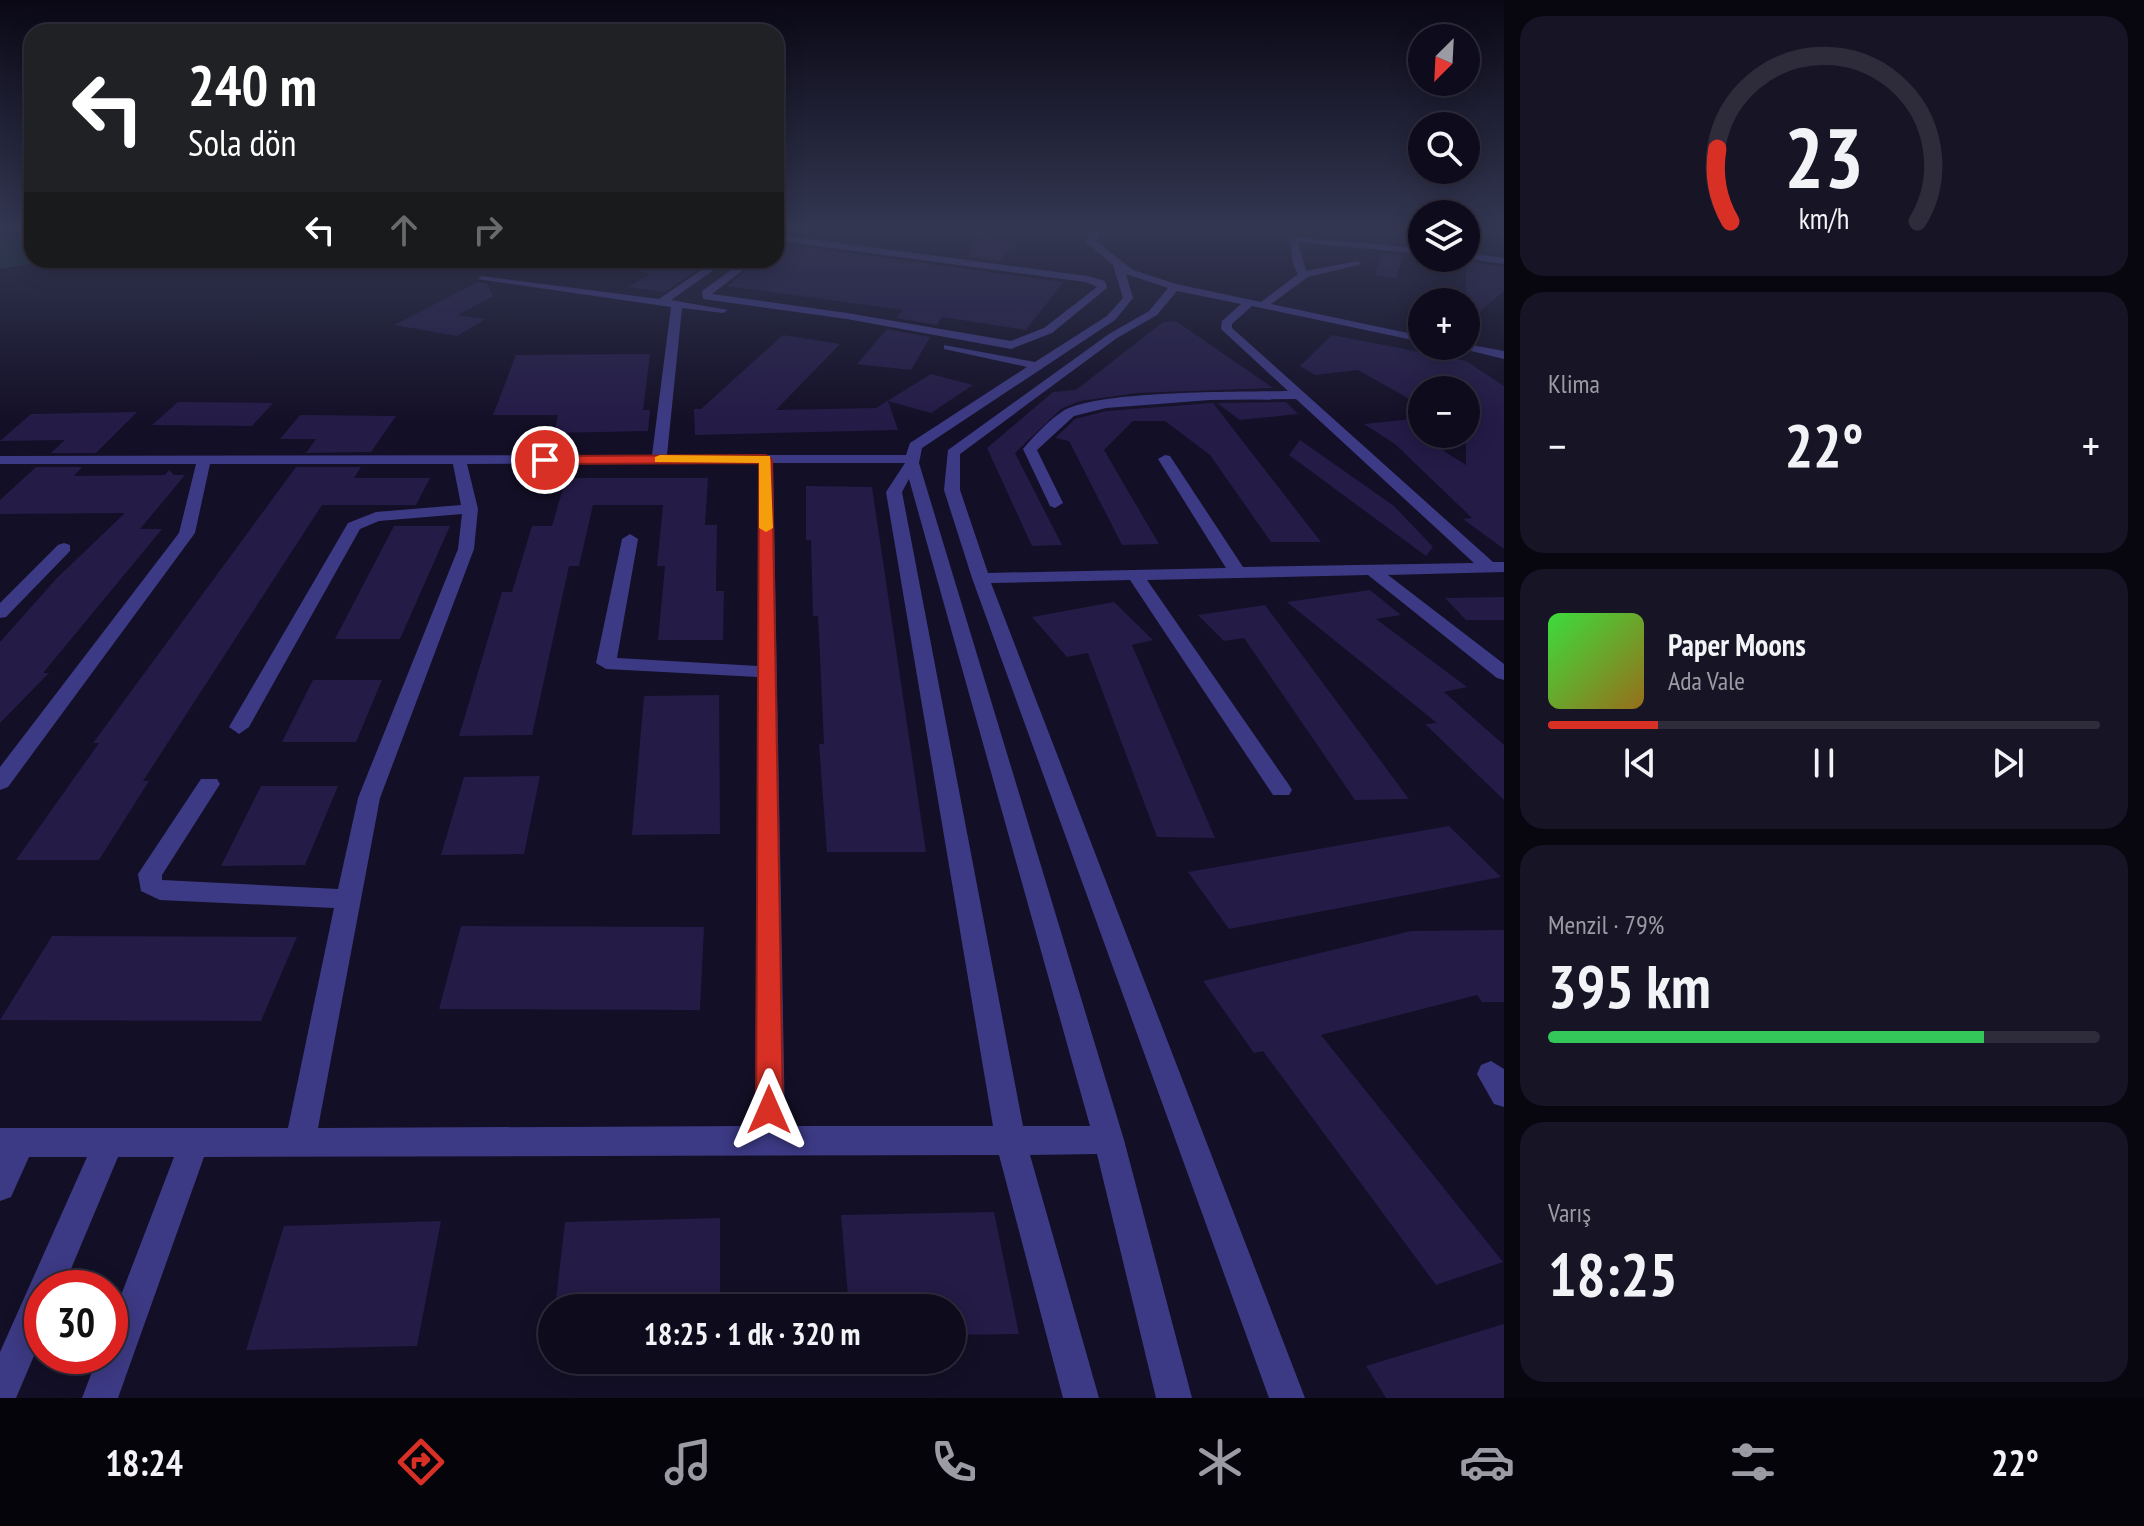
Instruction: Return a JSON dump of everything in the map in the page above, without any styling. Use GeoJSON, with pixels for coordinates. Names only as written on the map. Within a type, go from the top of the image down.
{"type":"FeatureCollection","features":[{"type":"Feature","properties":{"kind":"street"},"geometry":{"type":"LineString","coordinates":[[593,293],[836,324],[1037,366]]}},
{"type":"Feature","properties":{"kind":"street"},"geometry":{"type":"LineString","coordinates":[[661,302],[674,293]]}},
{"type":"Feature","properties":{"kind":"street"},"geometry":{"type":"LineString","coordinates":[[706,293],[707,297],[847,316],[1011,345],[1024,343],[1077,311],[1096,293]]}},
{"type":"Feature","properties":{"kind":"street"},"geometry":{"type":"LineString","coordinates":[[1127,293],[1128,298],[1111,318],[915,446],[913,461],[1109,1140],[1174,1398]]}},
{"type":"Feature","properties":{"kind":"street"},"geometry":{"type":"LineString","coordinates":[[1169,293],[1153,313],[1113,336],[953,453],[952,490],[981,578],[1287,1398]]}},
{"type":"Feature","properties":{"kind":"street"},"geometry":{"type":"LineString","coordinates":[[1201,293],[1408,336]]}},
{"type":"Feature","properties":{"kind":"street"},"geometry":{"type":"LineString","coordinates":[[1272,293],[1226,323],[1227,329],[1497,568]]}},
{"type":"Feature","properties":{"kind":"street"},"geometry":{"type":"LineString","coordinates":[[659,459],[677,304]]}},
{"type":"Feature","properties":{"kind":"street"},"geometry":{"type":"LineString","coordinates":[[1077,311],[1111,318]]}},
{"type":"Feature","properties":{"kind":"street"},"geometry":{"type":"LineString","coordinates":[[836,324],[847,316]]}},
{"type":"Feature","properties":{"kind":"street"},"geometry":{"type":"LineString","coordinates":[[1480,350],[1504,355]]}},
{"type":"Feature","properties":{"kind":"street"},"geometry":{"type":"LineString","coordinates":[[1055,503],[1030,449],[1069,413],[1106,404],[1210,396],[1300,395]]}},
{"type":"Feature","properties":{"kind":"street"},"geometry":{"type":"LineString","coordinates":[[766,459],[770,1141]]}},
{"type":"Feature","properties":{"kind":"street"},"geometry":{"type":"LineString","coordinates":[[1165,459],[1238,573]]}},
{"type":"Feature","properties":{"kind":"street"},"geometry":{"type":"LineString","coordinates":[[0,460],[913,461]]}},
{"type":"Feature","properties":{"kind":"street"},"geometry":{"type":"LineString","coordinates":[[0,782],[187,533],[204,460]]}},
{"type":"Feature","properties":{"kind":"street"},"geometry":{"type":"LineString","coordinates":[[300,1141],[369,798],[466,549],[470,509],[459,460]]}},
{"type":"Feature","properties":{"kind":"street"},"geometry":{"type":"LineString","coordinates":[[913,461],[894,492],[1011,1141],[1081,1398]]}},
{"type":"Feature","properties":{"kind":"street"},"geometry":{"type":"LineString","coordinates":[[239,727],[354,526],[376,517],[470,509]]}},
{"type":"Feature","properties":{"kind":"street"},"geometry":{"type":"LineString","coordinates":[[630,539],[606,663],[767,672]]}},
{"type":"Feature","properties":{"kind":"street"},"geometry":{"type":"LineString","coordinates":[[0,613],[64,548]]}},
{"type":"Feature","properties":{"kind":"street"},"geometry":{"type":"LineString","coordinates":[[981,578],[1497,568]]}},
{"type":"Feature","properties":{"kind":"street"},"geometry":{"type":"LineString","coordinates":[[1372,570],[1504,674]]}},
{"type":"Feature","properties":{"kind":"street"},"geometry":{"type":"LineString","coordinates":[[1135,575],[1281,790]]}},
{"type":"Feature","properties":{"kind":"street"},"geometry":{"type":"LineString","coordinates":[[209,784],[150,874],[150,884],[160,891],[349,899]]}},
{"type":"Feature","properties":{"kind":"street"},"geometry":{"type":"LineString","coordinates":[[0,1186],[10,1143],[1109,1140]]}},
{"type":"Feature","properties":{"kind":"street"},"geometry":{"type":"LineString","coordinates":[[54,1270],[110,1141]]}},
{"type":"Feature","properties":{"kind":"street"},"geometry":{"type":"LineString","coordinates":[[100,1398],[195,1141]]}},
{"type":"Feature","properties":{"kind":"street"},"geometry":{"type":"LineString","coordinates":[[0,1393],[24,1338]]}},
{"type":"Feature","properties":{"kind":"building"},"geometry":{"type":"Polygon","coordinates":[[[456,293],[492,293],[493,296],[458,315],[486,319],[457,336],[394,325],[456,293]]]}},
{"type":"Feature","properties":{"kind":"building"},"geometry":{"type":"Polygon","coordinates":[[[780,293],[1054,293],[1026,330],[942,317],[937,325],[896,318],[903,310],[780,293]]]}},
{"type":"Feature","properties":{"kind":"building"},"geometry":{"type":"Polygon","coordinates":[[[1480,293],[1501,293],[1480,311],[1480,293]]]}},
{"type":"Feature","properties":{"kind":"building"},"geometry":{"type":"Polygon","coordinates":[[[1176,321],[1273,388],[1137,393],[1080,401],[1061,409],[1015,453],[1062,545],[1032,546],[987,448],[1053,392],[1076,390],[1163,322],[1176,321]]]}},
{"type":"Feature","properties":{"kind":"building"},"geometry":{"type":"Polygon","coordinates":[[[887,329],[930,337],[911,370],[857,364],[887,329]]]}},
{"type":"Feature","properties":{"kind":"building"},"geometry":{"type":"Polygon","coordinates":[[[783,335],[840,344],[776,410],[876,408],[931,374],[973,385],[931,413],[888,401],[898,430],[695,435],[694,409],[701,409],[783,335]]]}},
{"type":"Feature","properties":{"kind":"building"},"geometry":{"type":"Polygon","coordinates":[[[1332,335],[1408,350],[1408,360],[1466,361],[1504,386],[1504,549],[1463,519],[1472,518],[1395,444],[1364,424],[1408,419],[1408,448],[1439,448],[1466,465],[1466,448],[1480,448],[1480,376],[1408,376],[1408,398],[1358,370],[1315,375],[1300,366],[1332,335]]]}},
{"type":"Feature","properties":{"kind":"building"},"geometry":{"type":"Polygon","coordinates":[[[650,354],[643,410],[650,410],[648,431],[554,433],[558,415],[493,415],[516,355],[650,354]]]}},
{"type":"Feature","properties":{"kind":"building"},"geometry":{"type":"Polygon","coordinates":[[[178,402],[273,403],[252,426],[152,425],[178,402]]]}},
{"type":"Feature","properties":{"kind":"building"},"geometry":{"type":"Polygon","coordinates":[[[1286,402],[1298,414],[1240,420],[1217,403],[1286,402]]]}},
{"type":"Feature","properties":{"kind":"building"},"geometry":{"type":"Polygon","coordinates":[[[1213,403],[1321,542],[1271,542],[1210,455],[1165,421],[1133,421],[1104,450],[1159,544],[1122,545],[1069,441],[1055,438],[1075,419],[1106,411],[1213,403]]]}},
{"type":"Feature","properties":{"kind":"building"},"geometry":{"type":"Polygon","coordinates":[[[137,412],[96,453],[51,453],[65,440],[0,441],[31,414],[137,412]]]}},
{"type":"Feature","properties":{"kind":"building"},"geometry":{"type":"Polygon","coordinates":[[[300,415],[396,416],[371,452],[306,453],[316,439],[280,439],[300,415]]]}},
{"type":"Feature","properties":{"kind":"building"},"geometry":{"type":"Polygon","coordinates":[[[1300,440],[1394,506],[1433,547],[1426,556],[1289,455],[1300,440]]]}},
{"type":"Feature","properties":{"kind":"building"},"geometry":{"type":"Polygon","coordinates":[[[36,467],[82,467],[74,476],[165,475],[169,470],[174,475],[185,475],[140,529],[162,529],[43,673],[49,673],[0,723],[0,642],[57,578],[125,513],[0,514],[0,500],[36,467]]]}},
{"type":"Feature","properties":{"kind":"building"},"geometry":{"type":"Polygon","coordinates":[[[296,467],[361,467],[354,478],[430,478],[416,505],[322,505],[143,781],[149,781],[99,860],[16,860],[99,743],[93,743],[296,467]]]}},
{"type":"Feature","properties":{"kind":"building"},"geometry":{"type":"Polygon","coordinates":[[[566,478],[708,478],[705,525],[717,525],[716,591],[724,591],[723,640],[658,640],[665,566],[657,566],[663,505],[593,505],[579,566],[569,566],[532,735],[459,736],[502,592],[512,592],[532,526],[552,526],[566,478]]]}},
{"type":"Feature","properties":{"kind":"building"},"geometry":{"type":"Polygon","coordinates":[[[806,486],[872,487],[926,852],[827,852],[819,744],[824,744],[818,616],[813,616],[811,540],[806,540],[806,486]]]}},
{"type":"Feature","properties":{"kind":"building"},"geometry":{"type":"Polygon","coordinates":[[[394,526],[450,526],[400,639],[335,639],[394,526]]]}},
{"type":"Feature","properties":{"kind":"building"},"geometry":{"type":"Polygon","coordinates":[[[1370,590],[1401,615],[1376,619],[1467,687],[1444,692],[1504,745],[1504,800],[1425,724],[1437,723],[1287,602],[1370,590]]]}},
{"type":"Feature","properties":{"kind":"building"},"geometry":{"type":"Polygon","coordinates":[[[1504,597],[1504,620],[1466,620],[1445,598],[1504,597]]]}},
{"type":"Feature","properties":{"kind":"building"},"geometry":{"type":"Polygon","coordinates":[[[1114,602],[1153,640],[1132,645],[1215,838],[1157,837],[1088,653],[1067,657],[1032,617],[1114,602]]]}},
{"type":"Feature","properties":{"kind":"building"},"geometry":{"type":"Polygon","coordinates":[[[1265,605],[1409,799],[1355,800],[1244,638],[1224,641],[1198,615],[1265,605]]]}},
{"type":"Feature","properties":{"kind":"building"},"geometry":{"type":"Polygon","coordinates":[[[313,680],[382,680],[356,742],[282,742],[313,680]]]}},
{"type":"Feature","properties":{"kind":"building"},"geometry":{"type":"Polygon","coordinates":[[[719,695],[720,834],[632,835],[644,696],[719,695]]]}},
{"type":"Feature","properties":{"kind":"building"},"geometry":{"type":"Polygon","coordinates":[[[540,776],[524,854],[441,855],[464,777],[540,776]]]}},
{"type":"Feature","properties":{"kind":"building"},"geometry":{"type":"Polygon","coordinates":[[[261,786],[338,786],[305,865],[221,866],[261,786]]]}},
{"type":"Feature","properties":{"kind":"building"},"geometry":{"type":"Polygon","coordinates":[[[1449,826],[1501,877],[1229,929],[1188,872],[1449,826]]]}},
{"type":"Feature","properties":{"kind":"building"},"geometry":{"type":"Polygon","coordinates":[[[461,926],[704,927],[700,1010],[439,1009],[461,926]]]}},
{"type":"Feature","properties":{"kind":"building"},"geometry":{"type":"Polygon","coordinates":[[[1504,930],[1504,1002],[1482,1002],[1477,995],[1321,1035],[1503,1262],[1436,1285],[1263,1051],[1254,1053],[1203,981],[1411,931],[1504,930]]]}},
{"type":"Feature","properties":{"kind":"building"},"geometry":{"type":"Polygon","coordinates":[[[52,936],[297,937],[261,1021],[0,1020],[52,936]]]}},
{"type":"Feature","properties":{"kind":"building"},"geometry":{"type":"Polygon","coordinates":[[[994,1212],[1019,1334],[966,1335],[966,1294],[848,1294],[841,1215],[994,1212]]]}},
{"type":"Feature","properties":{"kind":"building"},"geometry":{"type":"Polygon","coordinates":[[[720,1218],[720,1294],[557,1294],[565,1222],[720,1218]]]}},
{"type":"Feature","properties":{"kind":"building"},"geometry":{"type":"Polygon","coordinates":[[[441,1221],[417,1346],[246,1350],[284,1226],[441,1221]]]}},
{"type":"Feature","properties":{"kind":"building"},"geometry":{"type":"Polygon","coordinates":[[[1504,1324],[1504,1398],[1386,1398],[1366,1366],[1504,1324]]]}},
{"type":"Feature","properties":{"kind":"slow traffic"},"geometry":{"type":"LineString","coordinates":[[660,459],[766,459],[766,528]]}},
{"type":"Feature","properties":{"kind":"route"},"geometry":{"type":"LineString","coordinates":[[545,460],[766,459],[769,1110]]}}]}
